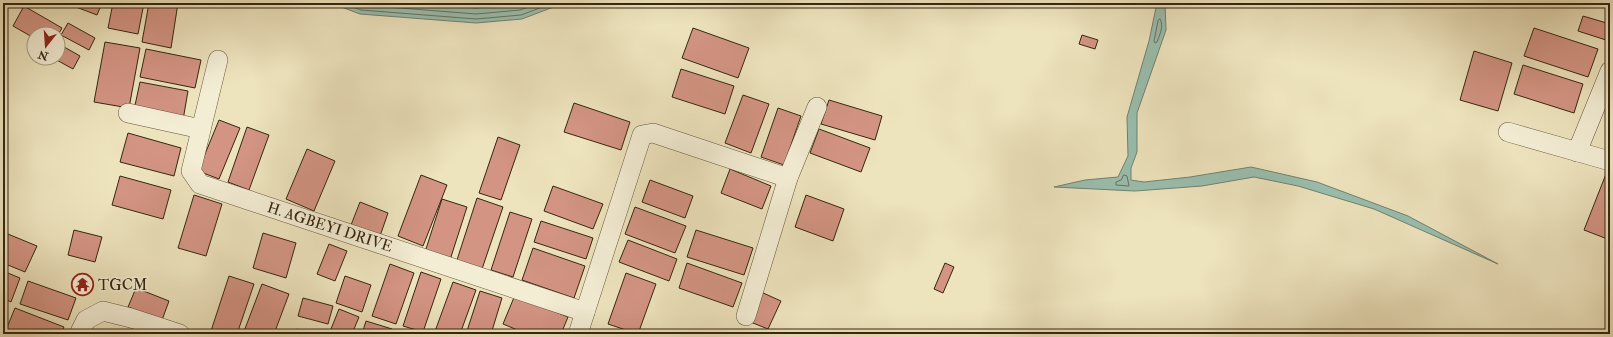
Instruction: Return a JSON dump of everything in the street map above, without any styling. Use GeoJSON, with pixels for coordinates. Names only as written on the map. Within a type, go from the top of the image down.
{"type":"FeatureCollection","features":[{"type":"Feature","properties":{"kind":"street","name":"H. AGBEYI DRIVE"},"geometry":{"type":"LineString","coordinates":[[218,60],[191,171],[200,184],[585,312]]}},
{"type":"Feature","properties":{"kind":"street"},"geometry":{"type":"LineString","coordinates":[[1577,152],[1610,71]]}},
{"type":"Feature","properties":{"kind":"street"},"geometry":{"type":"LineString","coordinates":[[746,316],[788,178],[817,107]]}},
{"type":"Feature","properties":{"kind":"street"},"geometry":{"type":"LineString","coordinates":[[128,113],[201,129]]}},
{"type":"Feature","properties":{"kind":"street"},"geometry":{"type":"LineString","coordinates":[[578,334],[642,134],[653,132],[788,178]]}},
{"type":"Feature","properties":{"kind":"street"},"geometry":{"type":"LineString","coordinates":[[1508,132],[1610,161]]}},
{"type":"Feature","properties":{"kind":"street"},"geometry":{"type":"LineString","coordinates":[[80,334],[86,320],[103,311],[131,318],[180,334]]}},
{"type":"Feature","properties":{"kind":"water"},"geometry":{"type":"Polygon","coordinates":[[[331,3],[564,3],[522,19],[476,23],[360,14],[331,3]]]}},
{"type":"Feature","properties":{"kind":"water"},"geometry":{"type":"Polygon","coordinates":[[[1157,3],[1165,3],[1166,30],[1137,113],[1137,152],[1131,168],[1131,180],[1144,182],[1190,177],[1251,167],[1317,182],[1408,216],[1498,264],[1374,209],[1298,186],[1254,177],[1202,186],[1135,191],[1054,187],[1085,180],[1118,177],[1128,156],[1127,117],[1149,41],[1157,3]]]}},
{"type":"Feature","properties":{"kind":"building"},"geometry":{"type":"Polygon","coordinates":[[[77,3],[102,3],[97,15],[76,7],[77,3]]]}},
{"type":"Feature","properties":{"kind":"building"},"geometry":{"type":"Polygon","coordinates":[[[113,3],[144,3],[138,34],[108,28],[113,3]]]}},
{"type":"Feature","properties":{"kind":"building"},"geometry":{"type":"Polygon","coordinates":[[[149,3],[178,3],[171,48],[142,42],[149,3]]]}},
{"type":"Feature","properties":{"kind":"building"},"geometry":{"type":"Polygon","coordinates":[[[24,6],[59,26],[26,26],[26,33],[13,26],[24,6]]]}},
{"type":"Feature","properties":{"kind":"building"},"geometry":{"type":"Polygon","coordinates":[[[1583,16],[1610,24],[1606,40],[1578,31],[1583,16]]]}},
{"type":"Feature","properties":{"kind":"building"},"geometry":{"type":"Polygon","coordinates":[[[68,23],[95,38],[89,50],[66,38],[66,26],[68,23]]]}},
{"type":"Feature","properties":{"kind":"building"},"geometry":{"type":"Polygon","coordinates":[[[693,28],[749,48],[738,78],[682,58],[693,28]]]}},
{"type":"Feature","properties":{"kind":"building"},"geometry":{"type":"Polygon","coordinates":[[[1534,28],[1598,49],[1588,77],[1524,56],[1534,28]]]}},
{"type":"Feature","properties":{"kind":"building"},"geometry":{"type":"Polygon","coordinates":[[[1082,35],[1098,40],[1095,49],[1079,44],[1082,35]]]}},
{"type":"Feature","properties":{"kind":"building"},"geometry":{"type":"Polygon","coordinates":[[[105,42],[140,48],[129,108],[94,102],[105,42]]]}},
{"type":"Feature","properties":{"kind":"building"},"geometry":{"type":"Polygon","coordinates":[[[66,48],[80,56],[73,69],[66,65],[66,48]]]}},
{"type":"Feature","properties":{"kind":"building"},"geometry":{"type":"Polygon","coordinates":[[[146,49],[201,60],[195,88],[140,77],[146,49]]]}},
{"type":"Feature","properties":{"kind":"building"},"geometry":{"type":"Polygon","coordinates":[[[1474,51],[1512,63],[1498,111],[1460,100],[1474,51]]]}},
{"type":"Feature","properties":{"kind":"building"},"geometry":{"type":"Polygon","coordinates":[[[1523,65],[1583,84],[1574,113],[1514,94],[1523,65]]]}},
{"type":"Feature","properties":{"kind":"building"},"geometry":{"type":"Polygon","coordinates":[[[681,69],[734,86],[725,114],[672,97],[681,69]]]}},
{"type":"Feature","properties":{"kind":"building"},"geometry":{"type":"Polygon","coordinates":[[[140,82],[188,91],[183,120],[134,110],[140,82]]]}},
{"type":"Feature","properties":{"kind":"building"},"geometry":{"type":"Polygon","coordinates":[[[743,95],[769,104],[751,153],[725,143],[743,95]]]}},
{"type":"Feature","properties":{"kind":"building"},"geometry":{"type":"Polygon","coordinates":[[[829,100],[882,116],[875,140],[821,124],[829,100]]]}},
{"type":"Feature","properties":{"kind":"building"},"geometry":{"type":"Polygon","coordinates":[[[574,103],[630,122],[621,150],[564,132],[574,103]]]}},
{"type":"Feature","properties":{"kind":"building"},"geometry":{"type":"Polygon","coordinates":[[[778,108],[801,116],[784,165],[761,157],[778,108]]]}},
{"type":"Feature","properties":{"kind":"building"},"geometry":{"type":"Polygon","coordinates":[[[219,120],[240,128],[219,179],[198,171],[219,120]]]}},
{"type":"Feature","properties":{"kind":"building"},"geometry":{"type":"Polygon","coordinates":[[[247,127],[269,135],[249,190],[228,182],[247,127]]]}},
{"type":"Feature","properties":{"kind":"building"},"geometry":{"type":"Polygon","coordinates":[[[819,129],[870,148],[861,172],[810,153],[819,129]]]}},
{"type":"Feature","properties":{"kind":"building"},"geometry":{"type":"Polygon","coordinates":[[[128,133],[181,148],[174,176],[120,162],[128,133]]]}},
{"type":"Feature","properties":{"kind":"building"},"geometry":{"type":"Polygon","coordinates":[[[498,137],[520,145],[501,200],[479,193],[498,137]]]}},
{"type":"Feature","properties":{"kind":"building"},"geometry":{"type":"Polygon","coordinates":[[[307,149],[335,161],[314,211],[286,199],[307,149]]]}},
{"type":"Feature","properties":{"kind":"building"},"geometry":{"type":"Polygon","coordinates":[[[730,169],[771,186],[762,209],[721,193],[730,169]]]}},
{"type":"Feature","properties":{"kind":"building"},"geometry":{"type":"Polygon","coordinates":[[[1606,174],[1610,175],[1610,240],[1584,230],[1606,174]]]}},
{"type":"Feature","properties":{"kind":"building"},"geometry":{"type":"Polygon","coordinates":[[[421,175],[447,185],[423,246],[398,236],[421,175]]]}},
{"type":"Feature","properties":{"kind":"building"},"geometry":{"type":"Polygon","coordinates":[[[120,176],[171,190],[163,219],[112,205],[120,176]]]}},
{"type":"Feature","properties":{"kind":"building"},"geometry":{"type":"Polygon","coordinates":[[[650,180],[693,196],[685,218],[642,202],[650,180]]]}},
{"type":"Feature","properties":{"kind":"building"},"geometry":{"type":"Polygon","coordinates":[[[553,186],[603,204],[593,229],[544,211],[553,186]]]}},
{"type":"Feature","properties":{"kind":"building"},"geometry":{"type":"Polygon","coordinates":[[[194,195],[222,204],[206,256],[178,248],[194,195]]]}},
{"type":"Feature","properties":{"kind":"building"},"geometry":{"type":"Polygon","coordinates":[[[806,195],[844,209],[833,241],[795,227],[806,195]]]}},
{"type":"Feature","properties":{"kind":"building"},"geometry":{"type":"Polygon","coordinates":[[[477,198],[503,207],[481,272],[456,263],[477,198]]]}},
{"type":"Feature","properties":{"kind":"building"},"geometry":{"type":"Polygon","coordinates":[[[442,199],[467,207],[450,260],[425,252],[442,199]]]}},
{"type":"Feature","properties":{"kind":"building"},"geometry":{"type":"Polygon","coordinates":[[[360,202],[388,213],[380,236],[351,225],[360,202]]]}},
{"type":"Feature","properties":{"kind":"building"},"geometry":{"type":"Polygon","coordinates":[[[635,207],[686,226],[675,253],[625,234],[635,207]]]}},
{"type":"Feature","properties":{"kind":"building"},"geometry":{"type":"Polygon","coordinates":[[[510,212],[532,219],[513,277],[491,270],[510,212]]]}},
{"type":"Feature","properties":{"kind":"building"},"geometry":{"type":"Polygon","coordinates":[[[541,221],[593,238],[586,259],[534,242],[541,221]]]}},
{"type":"Feature","properties":{"kind":"building"},"geometry":{"type":"Polygon","coordinates":[[[74,230],[102,237],[95,262],[68,255],[74,230]]]}},
{"type":"Feature","properties":{"kind":"building"},"geometry":{"type":"Polygon","coordinates":[[[696,230],[753,248],[744,275],[687,257],[696,230]]]}},
{"type":"Feature","properties":{"kind":"building"},"geometry":{"type":"Polygon","coordinates":[[[3,232],[37,246],[25,272],[3,263],[3,232]]]}},
{"type":"Feature","properties":{"kind":"building"},"geometry":{"type":"Polygon","coordinates":[[[263,233],[296,243],[286,278],[253,268],[263,233]]]}},
{"type":"Feature","properties":{"kind":"building"},"geometry":{"type":"Polygon","coordinates":[[[628,240],[677,259],[669,281],[619,262],[628,240]]]}},
{"type":"Feature","properties":{"kind":"building"},"geometry":{"type":"Polygon","coordinates":[[[329,244],[347,251],[335,281],[317,274],[329,244]]]}},
{"type":"Feature","properties":{"kind":"building"},"geometry":{"type":"Polygon","coordinates":[[[533,248],[585,266],[574,298],[522,280],[533,248]]]}},
{"type":"Feature","properties":{"kind":"building"},"geometry":{"type":"Polygon","coordinates":[[[687,263],[742,283],[733,307],[679,288],[687,263]]]}},
{"type":"Feature","properties":{"kind":"building"},"geometry":{"type":"Polygon","coordinates":[[[945,263],[954,267],[943,293],[934,289],[945,263]]]}},
{"type":"Feature","properties":{"kind":"building"},"geometry":{"type":"Polygon","coordinates":[[[390,264],[414,273],[396,324],[372,316],[390,264]]]}},
{"type":"Feature","properties":{"kind":"building"},"geometry":{"type":"Polygon","coordinates":[[[3,271],[20,278],[11,302],[3,298],[3,271]]]}},
{"type":"Feature","properties":{"kind":"building"},"geometry":{"type":"Polygon","coordinates":[[[421,272],[441,279],[423,332],[403,326],[421,272]]]}},
{"type":"Feature","properties":{"kind":"building"},"geometry":{"type":"Polygon","coordinates":[[[626,273],[656,284],[638,334],[608,324],[626,273]]]}},
{"type":"Feature","properties":{"kind":"building"},"geometry":{"type":"Polygon","coordinates":[[[229,276],[254,284],[237,334],[210,334],[229,276]]]}},
{"type":"Feature","properties":{"kind":"building"},"geometry":{"type":"Polygon","coordinates":[[[345,276],[371,285],[362,312],[336,303],[345,276]]]}},
{"type":"Feature","properties":{"kind":"building"},"geometry":{"type":"Polygon","coordinates":[[[28,281],[76,298],[68,320],[20,304],[28,281]]]}},
{"type":"Feature","properties":{"kind":"building"},"geometry":{"type":"Polygon","coordinates":[[[453,282],[476,290],[460,334],[434,334],[453,282]]]}},
{"type":"Feature","properties":{"kind":"building"},"geometry":{"type":"Polygon","coordinates":[[[262,284],[289,294],[274,334],[243,334],[262,284]]]}},
{"type":"Feature","properties":{"kind":"building"},"geometry":{"type":"Polygon","coordinates":[[[136,288],[169,301],[162,320],[128,307],[136,288]]]}},
{"type":"Feature","properties":{"kind":"building"},"geometry":{"type":"Polygon","coordinates":[[[480,291],[502,298],[491,334],[466,334],[480,291]]]}},
{"type":"Feature","properties":{"kind":"building"},"geometry":{"type":"Polygon","coordinates":[[[761,292],[781,301],[768,329],[748,321],[761,292]]]}},
{"type":"Feature","properties":{"kind":"building"},"geometry":{"type":"Polygon","coordinates":[[[515,295],[568,317],[561,334],[527,334],[503,324],[515,295]]]}},
{"type":"Feature","properties":{"kind":"building"},"geometry":{"type":"Polygon","coordinates":[[[303,298],[333,306],[328,324],[298,316],[303,298]]]}},
{"type":"Feature","properties":{"kind":"building"},"geometry":{"type":"Polygon","coordinates":[[[15,308],[64,327],[61,334],[16,334],[6,330],[15,308]]]}},
{"type":"Feature","properties":{"kind":"building"},"geometry":{"type":"Polygon","coordinates":[[[339,309],[359,317],[352,334],[329,334],[339,309]]]}},
{"type":"Feature","properties":{"kind":"building"},"geometry":{"type":"Polygon","coordinates":[[[366,321],[392,329],[390,334],[362,334],[366,321]]]}},
{"type":"Feature","properties":{"kind":"building"},"geometry":{"type":"Polygon","coordinates":[[[297,329],[312,334],[295,334],[297,329]]]}},
{"type":"Feature","properties":{"kind":"place","name":"TGCM"},"geometry":{"type":"Point","coordinates":[83,285]}}]}
